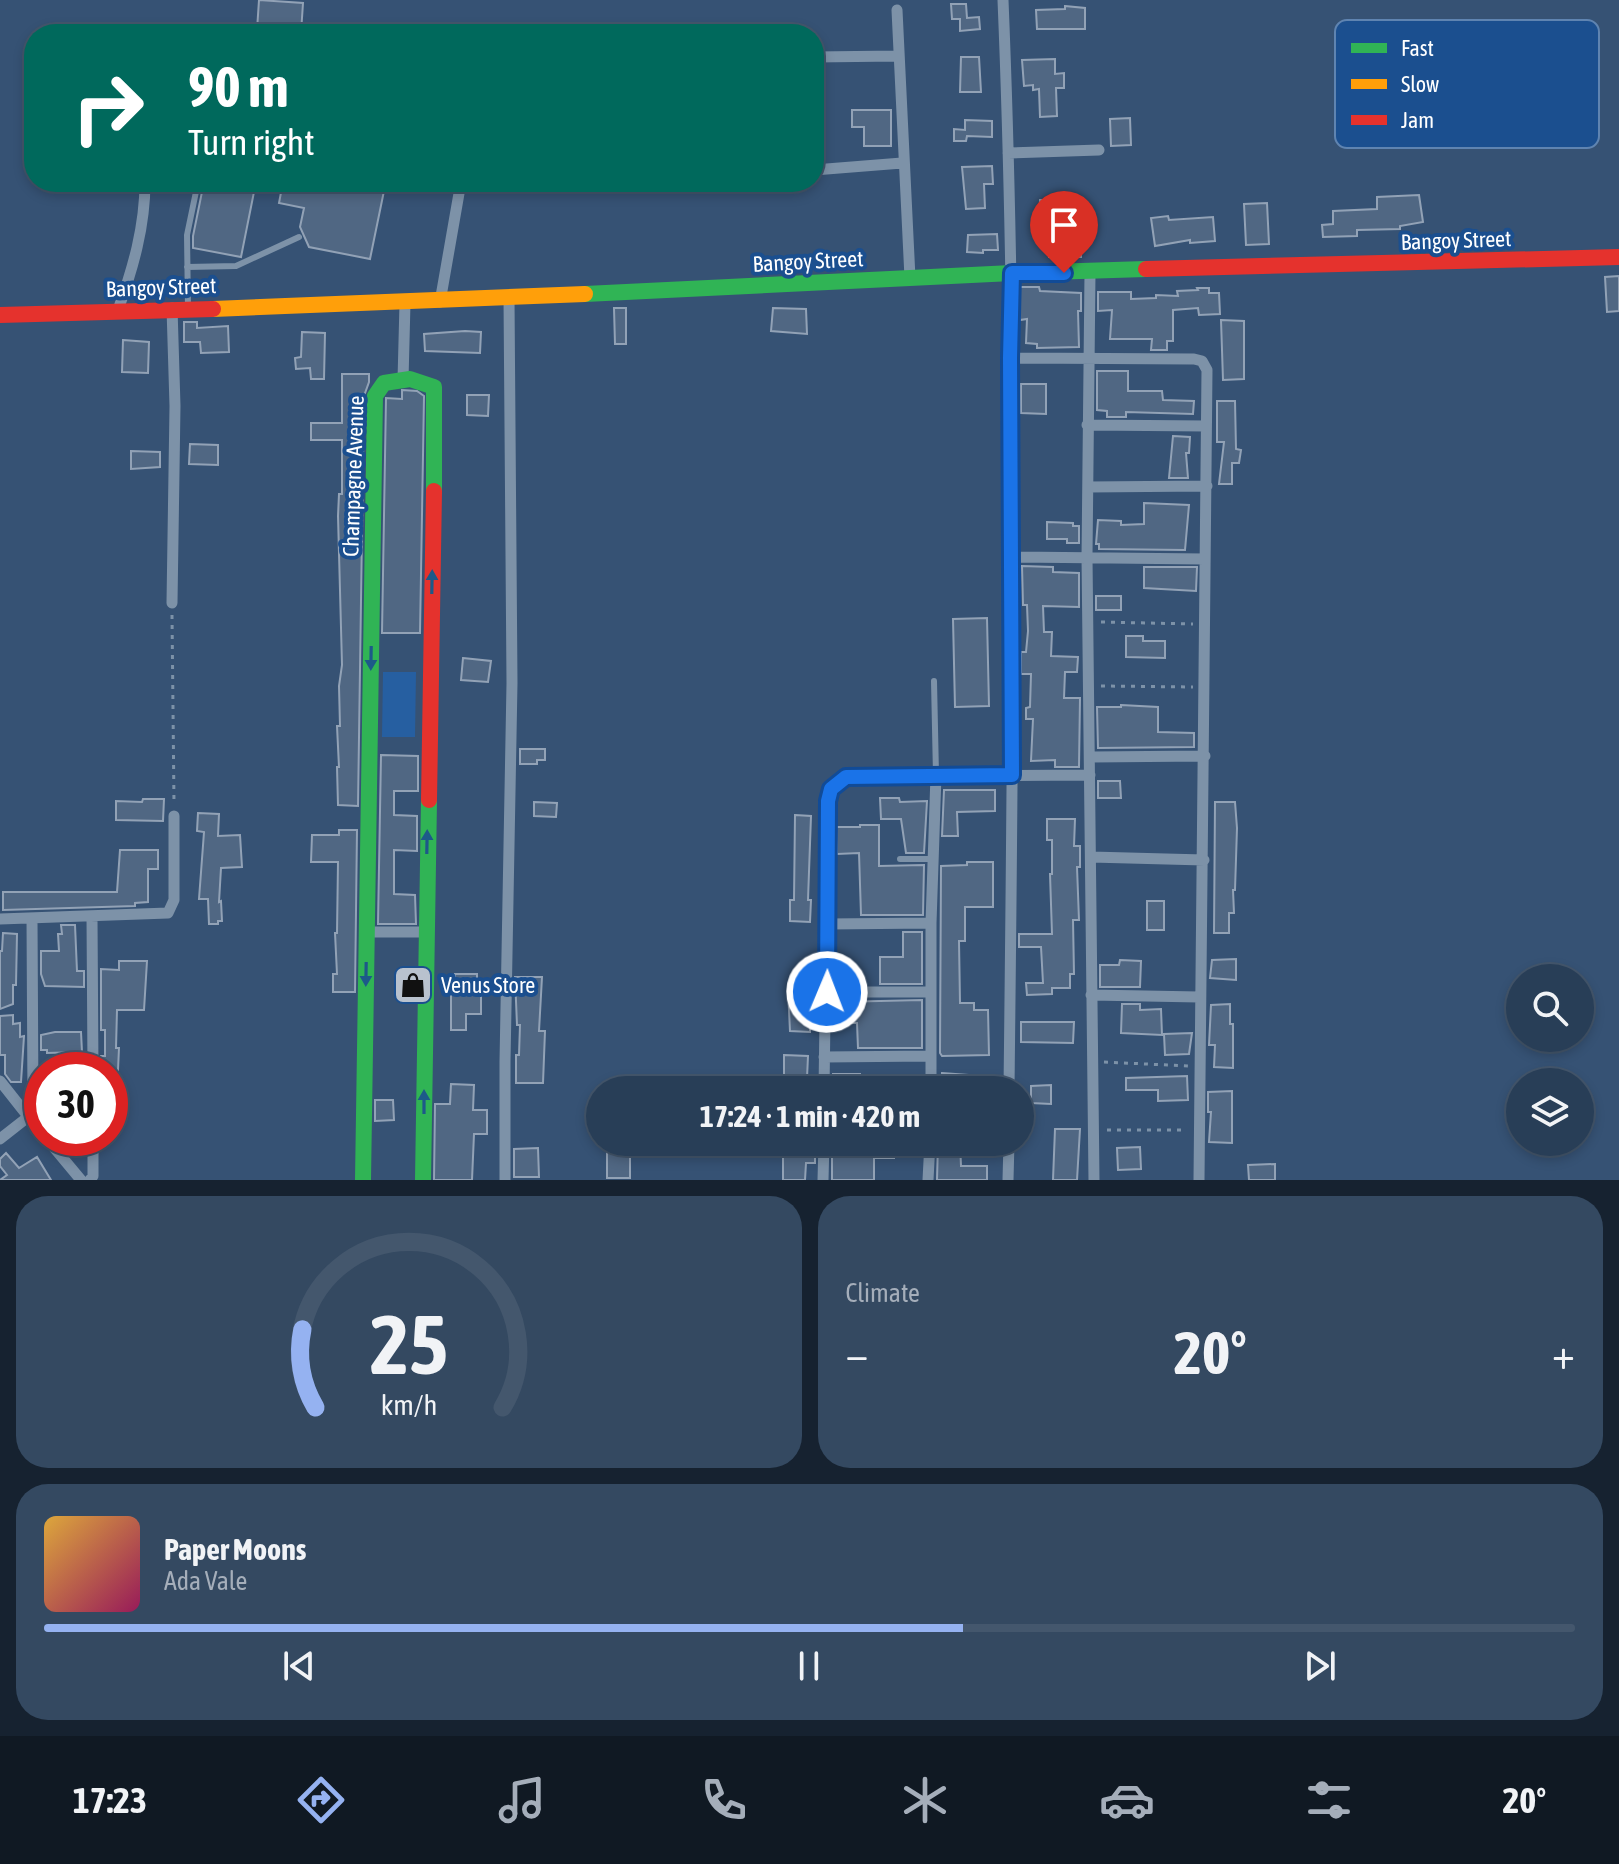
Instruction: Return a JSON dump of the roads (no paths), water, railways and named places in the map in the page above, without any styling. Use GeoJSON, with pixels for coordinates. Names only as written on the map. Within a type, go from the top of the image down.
{"type":"FeatureCollection","features":[{"type":"Feature","properties":{"kind":"street"},"geometry":{"type":"LineString","coordinates":[[1003,0],[1012,273],[1009,1076]]}},
{"type":"Feature","properties":{"kind":"street"},"geometry":{"type":"LineString","coordinates":[[897,10],[902,163],[910,278]]}},
{"type":"Feature","properties":{"kind":"street"},"geometry":{"type":"LineString","coordinates":[[824,57],[898,56]]}},
{"type":"Feature","properties":{"kind":"street"},"geometry":{"type":"LineString","coordinates":[[1008,153],[1099,150]]}},
{"type":"Feature","properties":{"kind":"street"},"geometry":{"type":"LineString","coordinates":[[824,169],[902,163]]}},
{"type":"Feature","properties":{"kind":"street"},"geometry":{"type":"LineString","coordinates":[[118,310],[135,260],[145,192]]}},
{"type":"Feature","properties":{"kind":"street"},"geometry":{"type":"LineString","coordinates":[[440,302],[460,192]]}},
{"type":"Feature","properties":{"kind":"street","name":"Bangoy Street"},"geometry":{"type":"LineString","coordinates":[[0,315],[440,302],[1012,273],[1619,257]]}},
{"type":"Feature","properties":{"kind":"street"},"geometry":{"type":"LineString","coordinates":[[1090,273],[1087,557],[1094,1180]]}},
{"type":"Feature","properties":{"kind":"street"},"geometry":{"type":"LineString","coordinates":[[505,1180],[512,683],[509,298]]}},
{"type":"Feature","properties":{"kind":"street"},"geometry":{"type":"LineString","coordinates":[[405,303],[403,380],[426,381],[434,387],[435,395],[423,1180]]}},
{"type":"Feature","properties":{"kind":"street"},"geometry":{"type":"LineString","coordinates":[[172,603],[180,308]]}},
{"type":"Feature","properties":{"kind":"street"},"geometry":{"type":"LineString","coordinates":[[1010,358],[1202,361],[1207,370],[1199,1180]]}},
{"type":"Feature","properties":{"kind":"street","name":"Champagne Avenue"},"geometry":{"type":"LineString","coordinates":[[363,1180],[375,396],[379,385],[386,381],[403,380]]}},
{"type":"Feature","properties":{"kind":"street"},"geometry":{"type":"LineString","coordinates":[[1087,425],[1206,426]]}},
{"type":"Feature","properties":{"kind":"street"},"geometry":{"type":"LineString","coordinates":[[1088,487],[1207,486]]}},
{"type":"Feature","properties":{"kind":"street"},"geometry":{"type":"LineString","coordinates":[[1012,557],[1205,559]]}},
{"type":"Feature","properties":{"kind":"street"},"geometry":{"type":"LineString","coordinates":[[1091,757],[1205,756]]}},
{"type":"Feature","properties":{"kind":"street"},"geometry":{"type":"LineString","coordinates":[[931,1076],[931,923],[936,775]]}},
{"type":"Feature","properties":{"kind":"street"},"geometry":{"type":"LineString","coordinates":[[824,1076],[828,801],[831,789],[846,777],[1090,775]]}},
{"type":"Feature","properties":{"kind":"street"},"geometry":{"type":"LineString","coordinates":[[0,919],[168,913],[174,900],[174,816]]}},
{"type":"Feature","properties":{"kind":"street"},"geometry":{"type":"LineString","coordinates":[[1091,857],[1204,860]]}},
{"type":"Feature","properties":{"kind":"street"},"geometry":{"type":"LineString","coordinates":[[92,917],[93,1052]]}},
{"type":"Feature","properties":{"kind":"street"},"geometry":{"type":"LineString","coordinates":[[32,918],[33,1052]]}},
{"type":"Feature","properties":{"kind":"street"},"geometry":{"type":"LineString","coordinates":[[828,924],[931,923]]}},
{"type":"Feature","properties":{"kind":"street"},"geometry":{"type":"LineString","coordinates":[[367,932],[425,932]]}},
{"type":"Feature","properties":{"kind":"street"},"geometry":{"type":"LineString","coordinates":[[827,992],[931,992]]}},
{"type":"Feature","properties":{"kind":"street"},"geometry":{"type":"LineString","coordinates":[[1091,995],[1199,997]]}},
{"type":"Feature","properties":{"kind":"street"},"geometry":{"type":"LineString","coordinates":[[824,1057],[931,1056]]}},
{"type":"Feature","properties":{"kind":"street"},"geometry":{"type":"LineString","coordinates":[[0,1081],[24,1112]]}},
{"type":"Feature","properties":{"kind":"street"},"geometry":{"type":"LineString","coordinates":[[0,1139],[24,1120]]}},
{"type":"Feature","properties":{"kind":"street"},"geometry":{"type":"LineString","coordinates":[[61,1156],[81,1180]]}},
{"type":"Feature","properties":{"kind":"street"},"geometry":{"type":"LineString","coordinates":[[90,1180],[93,1176],[93,1156]]}},
{"type":"Feature","properties":{"kind":"street"},"geometry":{"type":"LineString","coordinates":[[823,1180],[824,1156]]}},
{"type":"Feature","properties":{"kind":"street"},"geometry":{"type":"LineString","coordinates":[[928,1180],[929,1156]]}},
{"type":"Feature","properties":{"kind":"street"},"geometry":{"type":"LineString","coordinates":[[1008,1180],[1009,1156]]}},
{"type":"Feature","properties":{"kind":"lane"},"geometry":{"type":"LineString","coordinates":[[180,308],[187,267],[187,235],[196,192]]}},
{"type":"Feature","properties":{"kind":"lane"},"geometry":{"type":"LineString","coordinates":[[187,267],[236,266],[299,237]]}},
{"type":"Feature","properties":{"kind":"lane"},"geometry":{"type":"LineString","coordinates":[[934,681],[936,775]]}},
{"type":"Feature","properties":{"kind":"lane"},"geometry":{"type":"LineString","coordinates":[[900,859],[933,859]]}},
{"type":"Feature","properties":{"kind":"place","name":"Venus Store"},"geometry":{"type":"Point","coordinates":[413,985]}}]}
